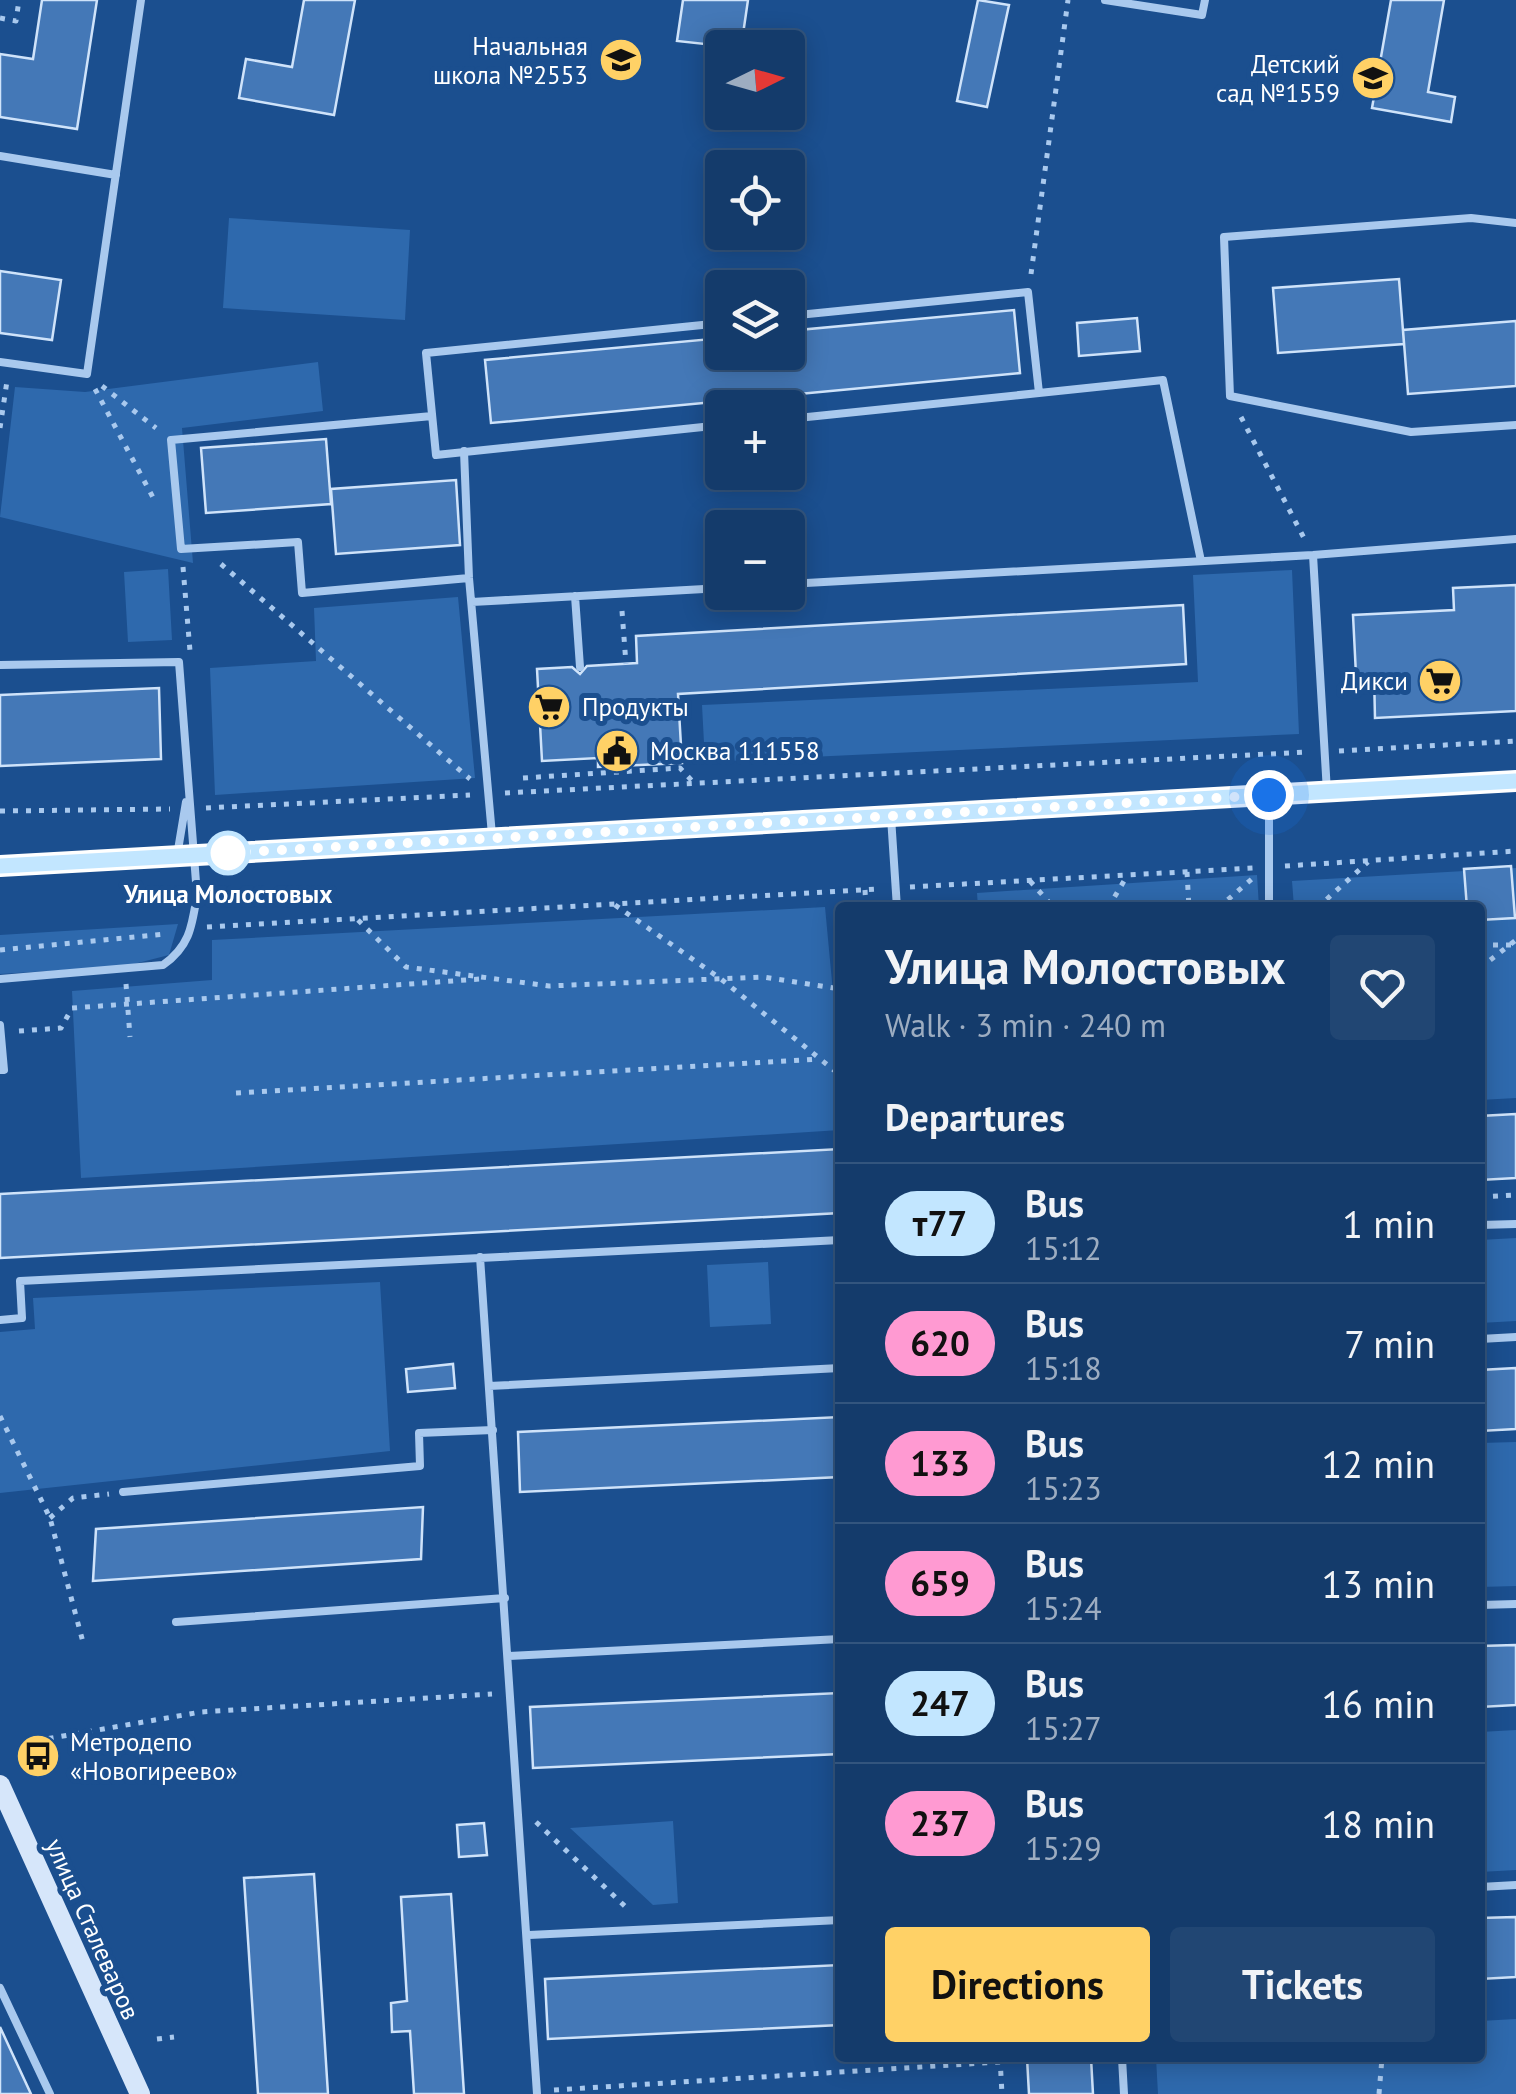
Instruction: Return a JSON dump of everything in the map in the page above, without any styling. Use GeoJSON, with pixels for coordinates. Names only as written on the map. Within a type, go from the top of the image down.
{"type":"FeatureCollection","features":[{"type":"Feature","properties":{"kind":"main road","name":"улица Сталеваров"},"geometry":{"type":"LineString","coordinates":[[0,1786],[140,2094]]}},
{"type":"Feature","properties":{"kind":"street"},"geometry":{"type":"LineString","coordinates":[[0,866],[1516,782]]}},
{"type":"Feature","properties":{"kind":"lane"},"geometry":{"type":"LineString","coordinates":[[5,362],[88,374],[141,0]]}},
{"type":"Feature","properties":{"kind":"lane"},"geometry":{"type":"LineString","coordinates":[[1104,0],[1202,14],[1204,0]]}},
{"type":"Feature","properties":{"kind":"lane"},"geometry":{"type":"LineString","coordinates":[[0,156],[116,175]]}},
{"type":"Feature","properties":{"kind":"lane"},"geometry":{"type":"LineString","coordinates":[[1516,223],[1471,218],[1224,237],[1230,396],[1411,432],[1516,425]]}},
{"type":"Feature","properties":{"kind":"lane"},"geometry":{"type":"LineString","coordinates":[[805,314],[1028,292],[1039,394]]}},
{"type":"Feature","properties":{"kind":"lane"},"geometry":{"type":"LineString","coordinates":[[705,325],[426,353],[436,456],[705,427]]}},
{"type":"Feature","properties":{"kind":"lane"},"geometry":{"type":"LineString","coordinates":[[805,417],[1163,380],[1201,560]]}},
{"type":"Feature","properties":{"kind":"lane"},"geometry":{"type":"LineString","coordinates":[[432,416],[171,440],[182,549],[298,542],[302,594],[469,578]]}},
{"type":"Feature","properties":{"kind":"lane"},"geometry":{"type":"LineString","coordinates":[[464,451],[469,578],[492,838]]}},
{"type":"Feature","properties":{"kind":"lane"},"geometry":{"type":"LineString","coordinates":[[805,583],[1313,555],[1516,539]]}},
{"type":"Feature","properties":{"kind":"lane"},"geometry":{"type":"LineString","coordinates":[[1313,555],[1327,792]]}},
{"type":"Feature","properties":{"kind":"lane"},"geometry":{"type":"LineString","coordinates":[[472,602],[705,589]]}},
{"type":"Feature","properties":{"kind":"lane"},"geometry":{"type":"LineString","coordinates":[[575,596],[580,667]]}},
{"type":"Feature","properties":{"kind":"lane"},"geometry":{"type":"LineString","coordinates":[[0,665],[179,662],[188,788],[186,856],[197,895],[192,930],[182,952],[163,965],[0,979]]}},
{"type":"Feature","properties":{"kind":"lane"},"geometry":{"type":"LineString","coordinates":[[1269,795],[1269,902]]}},
{"type":"Feature","properties":{"kind":"lane"},"geometry":{"type":"LineString","coordinates":[[186,856],[188,808]]}},
{"type":"Feature","properties":{"kind":"lane"},"geometry":{"type":"LineString","coordinates":[[891,816],[897,902]]}},
{"type":"Feature","properties":{"kind":"lane"},"geometry":{"type":"LineString","coordinates":[[0,1025],[4,1070],[0,1070]]}},
{"type":"Feature","properties":{"kind":"lane"},"geometry":{"type":"LineString","coordinates":[[1485,1225],[1516,1224]]}},
{"type":"Feature","properties":{"kind":"lane"},"geometry":{"type":"LineString","coordinates":[[0,1320],[22,1318],[20,1281],[835,1240]]}},
{"type":"Feature","properties":{"kind":"lane"},"geometry":{"type":"LineString","coordinates":[[480,1257],[539,2092]]}},
{"type":"Feature","properties":{"kind":"lane"},"geometry":{"type":"LineString","coordinates":[[1485,1339],[1516,1337]]}},
{"type":"Feature","properties":{"kind":"lane"},"geometry":{"type":"LineString","coordinates":[[490,1386],[835,1368]]}},
{"type":"Feature","properties":{"kind":"lane"},"geometry":{"type":"LineString","coordinates":[[123,1492],[420,1466],[420,1434],[493,1430]]}},
{"type":"Feature","properties":{"kind":"lane"},"geometry":{"type":"LineString","coordinates":[[176,1622],[504,1598]]}},
{"type":"Feature","properties":{"kind":"lane"},"geometry":{"type":"LineString","coordinates":[[1485,1605],[1516,1604]]}},
{"type":"Feature","properties":{"kind":"lane"},"geometry":{"type":"LineString","coordinates":[[509,1656],[835,1640]]}},
{"type":"Feature","properties":{"kind":"lane"},"geometry":{"type":"LineString","coordinates":[[1485,1886],[1516,1885]]}},
{"type":"Feature","properties":{"kind":"lane"},"geometry":{"type":"LineString","coordinates":[[528,1934],[835,1920]]}},
{"type":"Feature","properties":{"kind":"lane"},"geometry":{"type":"LineString","coordinates":[[0,1988],[50,2094]]}},
{"type":"Feature","properties":{"kind":"lane"},"geometry":{"type":"LineString","coordinates":[[1122,2062],[1124,2094]]}},
{"type":"Feature","properties":{"kind":"path"},"geometry":{"type":"LineString","coordinates":[[0,18],[16,21],[19,0]]}},
{"type":"Feature","properties":{"kind":"path"},"geometry":{"type":"LineString","coordinates":[[1028,292],[1068,0]]}},
{"type":"Feature","properties":{"kind":"path"},"geometry":{"type":"LineString","coordinates":[[0,428],[5,362]]}},
{"type":"Feature","properties":{"kind":"path"},"geometry":{"type":"LineString","coordinates":[[88,374],[171,440]]}},
{"type":"Feature","properties":{"kind":"path"},"geometry":{"type":"LineString","coordinates":[[88,374],[182,549]]}},
{"type":"Feature","properties":{"kind":"path"},"geometry":{"type":"LineString","coordinates":[[1230,396],[1313,555]]}},
{"type":"Feature","properties":{"kind":"path"},"geometry":{"type":"LineString","coordinates":[[204,548],[487,794]]}},
{"type":"Feature","properties":{"kind":"path"},"geometry":{"type":"LineString","coordinates":[[620,593],[626,664]]}},
{"type":"Feature","properties":{"kind":"path"},"geometry":{"type":"LineString","coordinates":[[0,810],[188,808],[1516,741]]}},
{"type":"Feature","properties":{"kind":"path"},"geometry":{"type":"LineString","coordinates":[[523,778],[680,768],[695,784]]}},
{"type":"Feature","properties":{"kind":"path"},"geometry":{"type":"LineString","coordinates":[[622,788],[623,772]]}},
{"type":"Feature","properties":{"kind":"path"},"geometry":{"type":"LineString","coordinates":[[0,950],[222,924],[358,920],[1516,850]]}},
{"type":"Feature","properties":{"kind":"path"},"geometry":{"type":"LineString","coordinates":[[1324,902],[1371,860]]}},
{"type":"Feature","properties":{"kind":"path"},"geometry":{"type":"LineString","coordinates":[[1225,902],[1267,867]]}},
{"type":"Feature","properties":{"kind":"path"},"geometry":{"type":"LineString","coordinates":[[1187,872],[1189,902]]}},
{"type":"Feature","properties":{"kind":"path"},"geometry":{"type":"LineString","coordinates":[[1112,902],[1128,875]]}},
{"type":"Feature","properties":{"kind":"path"},"geometry":{"type":"LineString","coordinates":[[1030,880],[1049,902]]}},
{"type":"Feature","properties":{"kind":"path"},"geometry":{"type":"LineString","coordinates":[[865,890],[866,902]]}},
{"type":"Feature","properties":{"kind":"path"},"geometry":{"type":"LineString","coordinates":[[612,903],[721,979],[835,1071]]}},
{"type":"Feature","properties":{"kind":"path"},"geometry":{"type":"LineString","coordinates":[[358,920],[406,967],[549,986],[763,978],[835,988]]}},
{"type":"Feature","properties":{"kind":"path"},"geometry":{"type":"LineString","coordinates":[[1485,944],[1514,944]]}},
{"type":"Feature","properties":{"kind":"path"},"geometry":{"type":"LineString","coordinates":[[1485,964],[1514,944]]}},
{"type":"Feature","properties":{"kind":"path"},"geometry":{"type":"LineString","coordinates":[[125,971],[130,1037]]}},
{"type":"Feature","properties":{"kind":"path"},"geometry":{"type":"LineString","coordinates":[[0,1033],[61,1028],[72,1008],[490,978]]}},
{"type":"Feature","properties":{"kind":"path"},"geometry":{"type":"LineString","coordinates":[[236,1093],[820,1059]]}},
{"type":"Feature","properties":{"kind":"path"},"geometry":{"type":"LineString","coordinates":[[1485,1198],[1516,1196]]}},
{"type":"Feature","properties":{"kind":"path"},"geometry":{"type":"LineString","coordinates":[[0,1416],[50,1518],[84,1646]]}},
{"type":"Feature","properties":{"kind":"path"},"geometry":{"type":"LineString","coordinates":[[50,1518],[73,1498],[123,1492]]}},
{"type":"Feature","properties":{"kind":"path"},"geometry":{"type":"LineString","coordinates":[[23,1743],[200,1712],[512,1693]]}},
{"type":"Feature","properties":{"kind":"path"},"geometry":{"type":"LineString","coordinates":[[519,1806],[649,1929]]}},
{"type":"Feature","properties":{"kind":"path"},"geometry":{"type":"LineString","coordinates":[[158,2040],[174,2038]]}},
{"type":"Feature","properties":{"kind":"path"},"geometry":{"type":"LineString","coordinates":[[539,2092],[971,2062]]}},
{"type":"Feature","properties":{"kind":"path"},"geometry":{"type":"LineString","coordinates":[[1000,2062],[1002,2094]]}},
{"type":"Feature","properties":{"kind":"path"},"geometry":{"type":"LineString","coordinates":[[1379,2094],[1382,2062]]}},
{"type":"Feature","properties":{"kind":"shaded area"},"geometry":{"type":"Polygon","coordinates":[[[229,218],[410,230],[405,320],[223,308],[229,218]]]}},
{"type":"Feature","properties":{"kind":"shaded area"},"geometry":{"type":"Polygon","coordinates":[[[318,362],[323,411],[182,428],[193,563],[0,517],[15,387],[85,392],[318,362]]]}},
{"type":"Feature","properties":{"kind":"shaded area"},"geometry":{"type":"Polygon","coordinates":[[[168,569],[172,640],[128,642],[124,572],[168,569]]]}},
{"type":"Feature","properties":{"kind":"shaded area"},"geometry":{"type":"Polygon","coordinates":[[[1292,570],[1299,734],[705,762],[702,705],[1198,682],[1193,575],[1292,570]]]}},
{"type":"Feature","properties":{"kind":"shaded area"},"geometry":{"type":"Polygon","coordinates":[[[458,597],[475,778],[215,795],[210,668],[316,661],[314,608],[458,597]]]}},
{"type":"Feature","properties":{"kind":"shaded area"},"geometry":{"type":"Polygon","coordinates":[[[1516,868],[1516,1098],[1485,1100],[1485,902],[1294,902],[1292,881],[1516,868]]]}},
{"type":"Feature","properties":{"kind":"shaded area"},"geometry":{"type":"Polygon","coordinates":[[[1257,875],[1259,902],[978,902],[977,893],[1257,875]]]}},
{"type":"Feature","properties":{"kind":"shaded area"},"geometry":{"type":"Polygon","coordinates":[[[825,907],[835,1014],[835,1130],[81,1178],[72,991],[212,980],[212,940],[825,907]]]}},
{"type":"Feature","properties":{"kind":"shaded area"},"geometry":{"type":"Polygon","coordinates":[[[178,924],[169,955],[126,966],[0,974],[0,935],[178,924]]]}},
{"type":"Feature","properties":{"kind":"shaded area"},"geometry":{"type":"Polygon","coordinates":[[[1516,1238],[1516,1321],[1485,1323],[1485,1240],[1516,1238]]]}},
{"type":"Feature","properties":{"kind":"shaded area"},"geometry":{"type":"Polygon","coordinates":[[[768,1262],[771,1324],[710,1327],[707,1265],[768,1262]]]}},
{"type":"Feature","properties":{"kind":"shaded area"},"geometry":{"type":"Polygon","coordinates":[[[380,1282],[390,1451],[0,1493],[0,1332],[35,1329],[33,1298],[380,1282]]]}},
{"type":"Feature","properties":{"kind":"shaded area"},"geometry":{"type":"Polygon","coordinates":[[[1516,1442],[1516,1586],[1485,1587],[1485,1443],[1516,1442]]]}},
{"type":"Feature","properties":{"kind":"shaded area"},"geometry":{"type":"Polygon","coordinates":[[[1516,1730],[1516,1870],[1485,1872],[1485,1732],[1516,1730]]]}},
{"type":"Feature","properties":{"kind":"shaded area"},"geometry":{"type":"Polygon","coordinates":[[[673,1821],[678,1903],[653,1905],[570,1828],[673,1821]]]}},
{"type":"Feature","properties":{"kind":"shaded area"},"geometry":{"type":"Polygon","coordinates":[[[1516,2019],[1516,2094],[1158,2094],[1156,2062],[1485,2062],[1485,2021],[1516,2019]]]}},
{"type":"Feature","properties":{"kind":"building"},"geometry":{"type":"Polygon","coordinates":[[[42,0],[97,0],[77,129],[0,117],[0,54],[33,59],[42,0]]]}},
{"type":"Feature","properties":{"kind":"building"},"geometry":{"type":"Polygon","coordinates":[[[304,0],[355,0],[334,115],[239,98],[246,59],[292,67],[304,0]]]}},
{"type":"Feature","properties":{"kind":"building"},"geometry":{"type":"Polygon","coordinates":[[[683,0],[748,0],[744,30],[705,30],[705,44],[677,41],[683,0]]]}},
{"type":"Feature","properties":{"kind":"building"},"geometry":{"type":"Polygon","coordinates":[[[978,0],[1009,5],[987,107],[957,101],[978,0]]]}},
{"type":"Feature","properties":{"kind":"building"},"geometry":{"type":"Polygon","coordinates":[[[1391,0],[1444,0],[1428,92],[1455,97],[1451,122],[1372,108],[1391,0]]]}},
{"type":"Feature","properties":{"kind":"building"},"geometry":{"type":"Polygon","coordinates":[[[0,271],[61,280],[52,340],[0,333],[0,271]]]}},
{"type":"Feature","properties":{"kind":"building"},"geometry":{"type":"Polygon","coordinates":[[[1399,279],[1404,344],[1278,353],[1273,288],[1399,279]]]}},
{"type":"Feature","properties":{"kind":"building"},"geometry":{"type":"Polygon","coordinates":[[[1014,310],[1020,373],[805,393],[805,390],[705,390],[705,403],[491,423],[485,360],[705,340],[705,370],[805,370],[805,329],[1014,310]]]}},
{"type":"Feature","properties":{"kind":"building"},"geometry":{"type":"Polygon","coordinates":[[[1137,318],[1140,351],[1079,356],[1077,323],[1137,318]]]}},
{"type":"Feature","properties":{"kind":"building"},"geometry":{"type":"Polygon","coordinates":[[[1516,321],[1516,386],[1408,394],[1403,330],[1516,321]]]}},
{"type":"Feature","properties":{"kind":"building"},"geometry":{"type":"Polygon","coordinates":[[[326,439],[331,504],[206,513],[201,448],[326,439]]]}},
{"type":"Feature","properties":{"kind":"building"},"geometry":{"type":"Polygon","coordinates":[[[456,480],[460,545],[336,554],[331,489],[456,480]]]}},
{"type":"Feature","properties":{"kind":"building"},"geometry":{"type":"Polygon","coordinates":[[[1516,585],[1516,711],[1375,718],[1374,674],[1356,675],[1353,615],[1454,610],[1453,588],[1516,585]]]}},
{"type":"Feature","properties":{"kind":"building"},"geometry":{"type":"Polygon","coordinates":[[[1183,605],[1186,664],[678,694],[682,763],[598,767],[598,758],[542,761],[537,669],[572,667],[580,674],[587,666],[637,663],[636,636],[1183,605]]]}},
{"type":"Feature","properties":{"kind":"building"},"geometry":{"type":"Polygon","coordinates":[[[159,688],[161,759],[0,766],[0,695],[159,688]]]}},
{"type":"Feature","properties":{"kind":"building"},"geometry":{"type":"Polygon","coordinates":[[[1511,866],[1515,918],[1485,920],[1485,902],[1467,902],[1464,869],[1511,866]]]}},
{"type":"Feature","properties":{"kind":"building"},"geometry":{"type":"Polygon","coordinates":[[[1516,1114],[1516,1178],[1485,1180],[1485,1116],[1516,1114]]]}},
{"type":"Feature","properties":{"kind":"building"},"geometry":{"type":"Polygon","coordinates":[[[835,1149],[835,1213],[0,1258],[0,1194],[835,1149]]]}},
{"type":"Feature","properties":{"kind":"building"},"geometry":{"type":"Polygon","coordinates":[[[453,1364],[455,1388],[408,1392],[406,1369],[453,1364]]]}},
{"type":"Feature","properties":{"kind":"building"},"geometry":{"type":"Polygon","coordinates":[[[1516,1368],[1516,1429],[1485,1431],[1485,1370],[1516,1368]]]}},
{"type":"Feature","properties":{"kind":"building"},"geometry":{"type":"Polygon","coordinates":[[[835,1417],[835,1477],[520,1492],[518,1432],[835,1417]]]}},
{"type":"Feature","properties":{"kind":"building"},"geometry":{"type":"Polygon","coordinates":[[[423,1507],[421,1559],[93,1581],[96,1529],[423,1507]]]}},
{"type":"Feature","properties":{"kind":"building"},"geometry":{"type":"Polygon","coordinates":[[[1516,1645],[1516,1705],[1485,1707],[1485,1646],[1516,1645]]]}},
{"type":"Feature","properties":{"kind":"building"},"geometry":{"type":"Polygon","coordinates":[[[835,1693],[835,1754],[533,1768],[530,1707],[835,1693]]]}},
{"type":"Feature","properties":{"kind":"building"},"geometry":{"type":"Polygon","coordinates":[[[484,1823],[487,1855],[459,1857],[457,1825],[484,1823]]]}},
{"type":"Feature","properties":{"kind":"building"},"geometry":{"type":"Polygon","coordinates":[[[314,1874],[328,2094],[258,2094],[244,1878],[314,1874]]]}},
{"type":"Feature","properties":{"kind":"building"},"geometry":{"type":"Polygon","coordinates":[[[451,1894],[464,2094],[414,2094],[410,2031],[392,2032],[391,2003],[407,2001],[401,1897],[451,1894]]]}},
{"type":"Feature","properties":{"kind":"building"},"geometry":{"type":"Polygon","coordinates":[[[1516,1917],[1516,1977],[1485,1979],[1485,1918],[1516,1917]]]}},
{"type":"Feature","properties":{"kind":"building"},"geometry":{"type":"Polygon","coordinates":[[[835,1965],[835,2025],[548,2039],[545,1979],[835,1965]]]}},
{"type":"Feature","properties":{"kind":"building"},"geometry":{"type":"Polygon","coordinates":[[[0,2027],[31,2094],[0,2094],[0,2027]]]}},
{"type":"Feature","properties":{"kind":"building"},"geometry":{"type":"Polygon","coordinates":[[[1027,2062],[1091,2062],[1093,2094],[1029,2094],[1027,2062]]]}},
{"type":"Feature","properties":{"kind":"bus line","name":"т77"},"geometry":{"type":"LineString","coordinates":[[0,866],[1516,781]]}},
{"type":"Feature","properties":{"kind":"place","name":"Начальная школа №2553"},"geometry":{"type":"Point","coordinates":[621,60]}},
{"type":"Feature","properties":{"kind":"place","name":"Детский сад №1559"},"geometry":{"type":"Point","coordinates":[1373,78]}},
{"type":"Feature","properties":{"kind":"place","name":"Дикси"},"geometry":{"type":"Point","coordinates":[1440,681]}},
{"type":"Feature","properties":{"kind":"place","name":"Продукты"},"geometry":{"type":"Point","coordinates":[549,707]}},
{"type":"Feature","properties":{"kind":"place","name":"Москва 111558"},"geometry":{"type":"Point","coordinates":[617,751]}},
{"type":"Feature","properties":{"kind":"place","name":"Улица Молостовых"},"geometry":{"type":"Point","coordinates":[228,853]}},
{"type":"Feature","properties":{"kind":"place","name":"Метродепо «Новогиреево»"},"geometry":{"type":"Point","coordinates":[38,1756]}},
{"type":"Feature","properties":{"kind":"route"},"geometry":{"type":"LineString","coordinates":[[228,853],[1269,795]]}}]}
